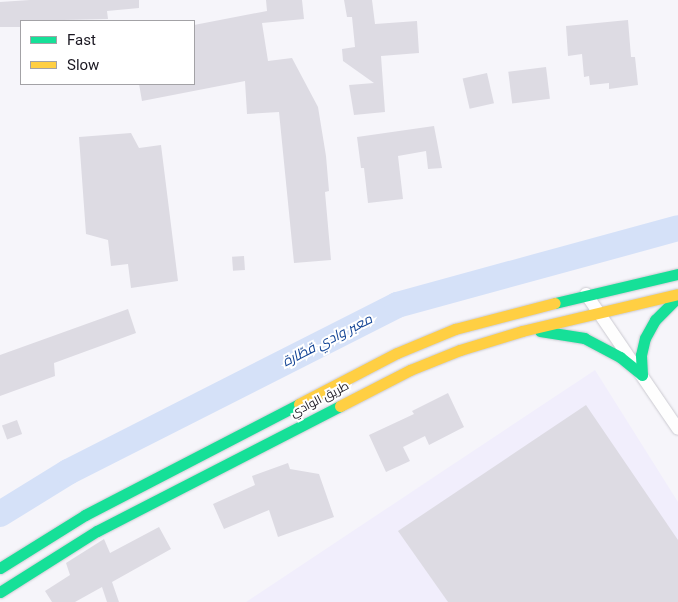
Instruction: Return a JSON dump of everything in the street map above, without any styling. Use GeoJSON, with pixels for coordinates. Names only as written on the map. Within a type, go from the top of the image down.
{"type":"FeatureCollection","features":[{"type":"Feature","properties":{"kind":"main road","name":"طريق الوادي"},"geometry":{"type":"LineString","coordinates":[[0,568],[85,515],[397,354],[455,329],[586,294],[678,274]]}},
{"type":"Feature","properties":{"kind":"main road","name":"طريق الوادي"},"geometry":{"type":"LineString","coordinates":[[0,592],[97,531],[410,370],[460,350],[522,331],[598,312],[678,296]]}},
{"type":"Feature","properties":{"kind":"main road"},"geometry":{"type":"LineString","coordinates":[[642,375],[641,355],[645,338],[655,320],[678,296]]}},
{"type":"Feature","properties":{"kind":"main road"},"geometry":{"type":"LineString","coordinates":[[522,331],[546,331],[584,338],[620,357],[642,375]]}},
{"type":"Feature","properties":{"kind":"main road"},"geometry":{"type":"LineString","coordinates":[[17,557],[28,573]]}},
{"type":"Feature","properties":{"kind":"street"},"geometry":{"type":"LineString","coordinates":[[586,294],[678,429]]}},
{"type":"Feature","properties":{"kind":"shaded area"},"geometry":{"type":"Polygon","coordinates":[[[595,370],[678,502],[678,602],[246,602],[595,370]]]}},
{"type":"Feature","properties":{"kind":"building"},"geometry":{"type":"Polygon","coordinates":[[[30,0],[139,0],[139,8],[107,11],[108,19],[20,20],[20,27],[0,27],[0,2],[30,0]]]}},
{"type":"Feature","properties":{"kind":"building"},"geometry":{"type":"Polygon","coordinates":[[[266,0],[302,0],[304,19],[262,23],[268,61],[292,58],[318,107],[326,156],[329,191],[325,192],[331,260],[294,263],[279,112],[247,114],[245,81],[142,101],[139,85],[195,85],[195,25],[267,11],[266,0]]]}},
{"type":"Feature","properties":{"kind":"building"},"geometry":{"type":"Polygon","coordinates":[[[344,0],[372,0],[375,24],[417,21],[419,53],[381,56],[385,112],[354,115],[349,85],[374,83],[343,61],[342,49],[355,47],[352,17],[347,17],[344,0]]]}},
{"type":"Feature","properties":{"kind":"building"},"geometry":{"type":"Polygon","coordinates":[[[628,20],[631,57],[635,57],[638,85],[609,89],[609,83],[590,85],[589,76],[584,77],[582,54],[568,56],[566,26],[628,20]]]}},
{"type":"Feature","properties":{"kind":"building"},"geometry":{"type":"Polygon","coordinates":[[[546,67],[550,99],[512,103],[508,72],[546,67]]]}},
{"type":"Feature","properties":{"kind":"building"},"geometry":{"type":"Polygon","coordinates":[[[487,73],[494,103],[470,109],[463,79],[487,73]]]}},
{"type":"Feature","properties":{"kind":"building"},"geometry":{"type":"Polygon","coordinates":[[[434,126],[442,168],[428,169],[426,151],[398,156],[403,199],[368,203],[364,168],[361,168],[357,137],[434,126]]]}},
{"type":"Feature","properties":{"kind":"building"},"geometry":{"type":"Polygon","coordinates":[[[131,133],[139,148],[161,145],[178,281],[131,288],[128,264],[111,266],[108,240],[86,234],[79,137],[131,133]]]}},
{"type":"Feature","properties":{"kind":"building"},"geometry":{"type":"Polygon","coordinates":[[[244,256],[245,270],[233,271],[232,257],[244,256]]]}},
{"type":"Feature","properties":{"kind":"building"},"geometry":{"type":"Polygon","coordinates":[[[128,309],[136,333],[54,363],[55,376],[0,396],[0,355],[128,309]]]}},
{"type":"Feature","properties":{"kind":"building"},"geometry":{"type":"Polygon","coordinates":[[[448,393],[464,427],[429,445],[425,436],[403,447],[410,461],[386,472],[369,435],[414,414],[412,411],[448,393]]]}},
{"type":"Feature","properties":{"kind":"building"},"geometry":{"type":"Polygon","coordinates":[[[586,405],[678,540],[678,602],[448,602],[398,531],[586,405]]]}},
{"type":"Feature","properties":{"kind":"building"},"geometry":{"type":"Polygon","coordinates":[[[17,420],[22,434],[7,440],[2,425],[17,420]]]}},
{"type":"Feature","properties":{"kind":"building"},"geometry":{"type":"Polygon","coordinates":[[[288,463],[290,469],[319,474],[334,517],[278,537],[269,510],[224,529],[213,504],[255,485],[252,476],[288,463]]]}},
{"type":"Feature","properties":{"kind":"building"},"geometry":{"type":"Polygon","coordinates":[[[159,527],[171,549],[112,582],[119,602],[107,602],[102,587],[75,602],[52,602],[45,591],[70,575],[66,563],[104,539],[110,553],[159,527]]]}},
{"type":"Feature","properties":{"kind":"waterway","name":"معبر وادي قطّارة"},"geometry":{"type":"LineString","coordinates":[[0,514],[68,472],[397,305],[678,228]]}},
{"type":"Feature","properties":{"kind":"traffic: fast"},"geometry":{"type":"LineString","coordinates":[[555,303],[678,274]]}},
{"type":"Feature","properties":{"kind":"traffic: fast"},"geometry":{"type":"LineString","coordinates":[[642,375],[641,355],[645,338],[655,320],[678,297]]}},
{"type":"Feature","properties":{"kind":"traffic: fast"},"geometry":{"type":"LineString","coordinates":[[540,331],[584,338],[620,357],[642,375]]}},
{"type":"Feature","properties":{"kind":"traffic: fast"},"geometry":{"type":"LineString","coordinates":[[0,568],[85,515],[299,404]]}},
{"type":"Feature","properties":{"kind":"traffic: fast"},"geometry":{"type":"LineString","coordinates":[[0,592],[97,531],[340,406]]}},
{"type":"Feature","properties":{"kind":"traffic: slow"},"geometry":{"type":"LineString","coordinates":[[340,406],[410,370],[460,350],[522,331],[678,294]]}},
{"type":"Feature","properties":{"kind":"traffic: slow"},"geometry":{"type":"LineString","coordinates":[[299,404],[397,353],[455,329],[555,303]]}}]}
